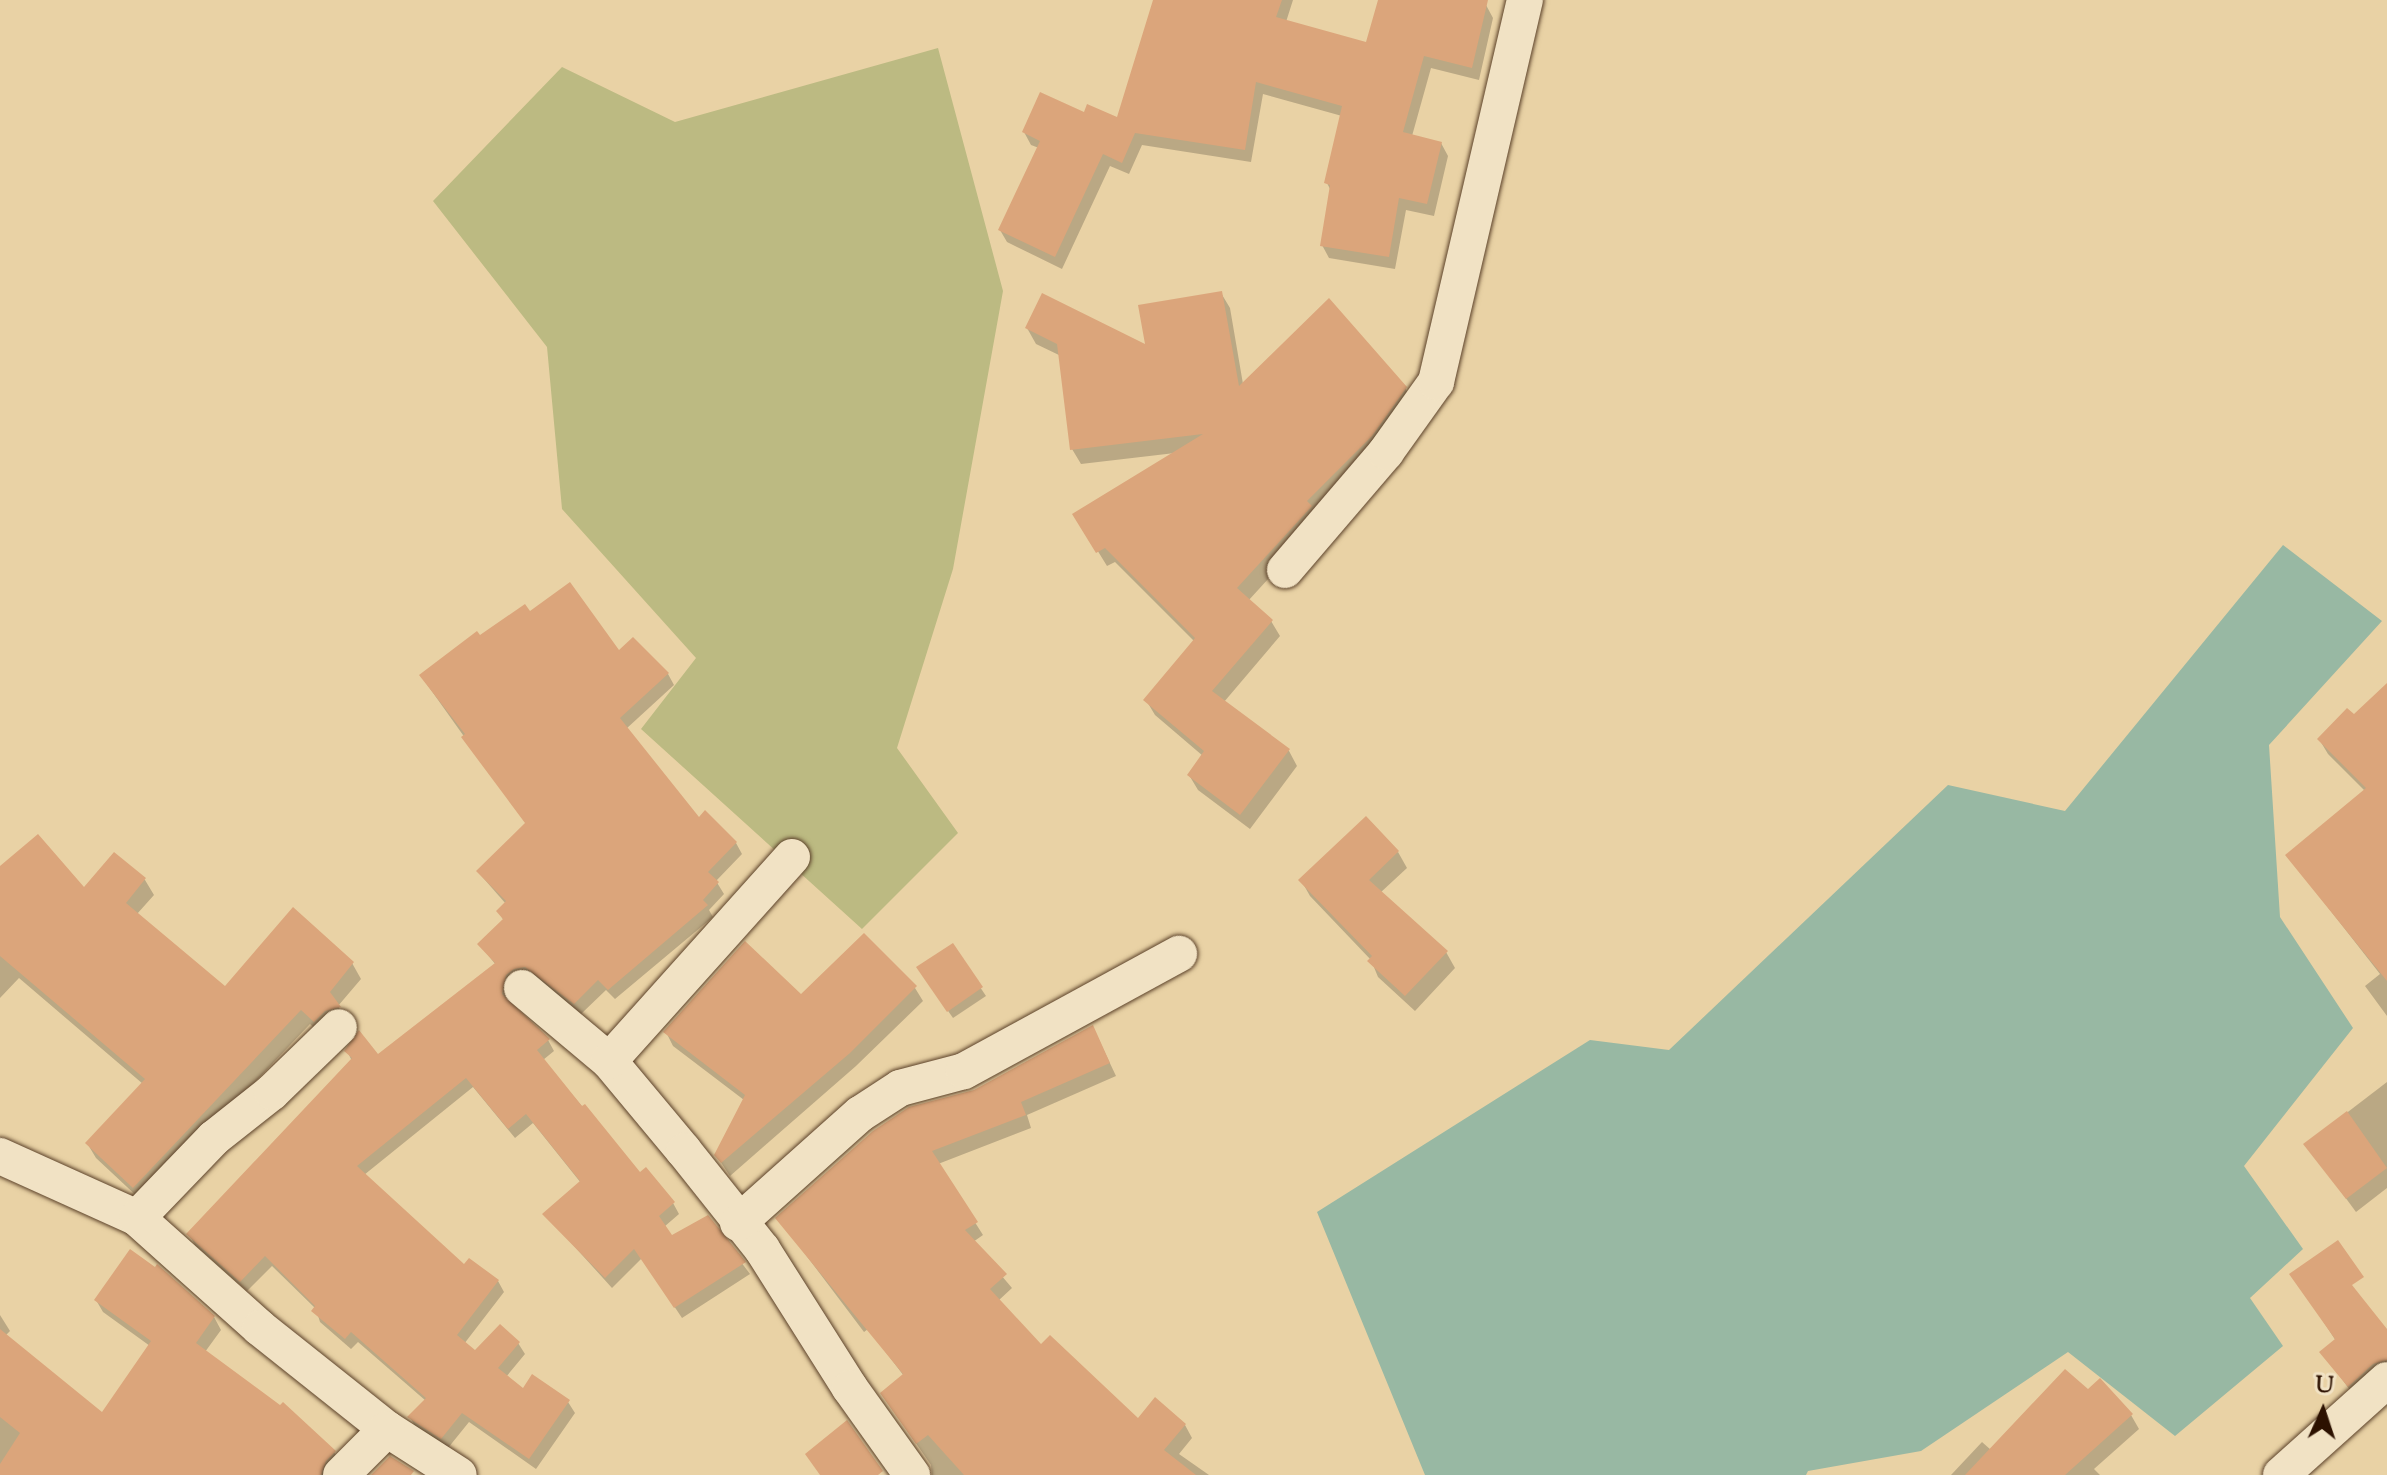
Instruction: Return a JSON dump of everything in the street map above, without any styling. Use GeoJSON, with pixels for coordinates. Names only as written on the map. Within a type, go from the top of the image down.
{"type":"FeatureCollection","features":[{"type":"Feature","properties":{"kind":"street"},"geometry":{"type":"LineString","coordinates":[[1285,570],[1386,452],[1436,382],[1525,0]]}},
{"type":"Feature","properties":{"kind":"street"},"geometry":{"type":"LineString","coordinates":[[609,1061],[792,857]]}},
{"type":"Feature","properties":{"kind":"street"},"geometry":{"type":"LineString","coordinates":[[738,1223],[860,1114],[900,1088],[964,1071],[1179,954]]}},
{"type":"Feature","properties":{"kind":"street"},"geometry":{"type":"LineString","coordinates":[[522,988],[609,1061],[684,1151],[738,1223],[762,1249],[850,1388],[912,1475]]}},
{"type":"Feature","properties":{"kind":"street"},"geometry":{"type":"LineString","coordinates":[[137,1218],[214,1138],[272,1092],[339,1027]]}},
{"type":"Feature","properties":{"kind":"street"},"geometry":{"type":"LineString","coordinates":[[0,1156],[137,1218],[260,1328],[387,1429],[459,1475]]}},
{"type":"Feature","properties":{"kind":"street"},"geometry":{"type":"LineString","coordinates":[[2281,1475],[2387,1380]]}},
{"type":"Feature","properties":{"kind":"street"},"geometry":{"type":"LineString","coordinates":[[341,1475],[387,1429]]}},
{"type":"Feature","properties":{"kind":"shaded area"},"geometry":{"type":"Polygon","coordinates":[[[938,48],[1003,291],[953,569],[897,748],[958,833],[862,929],[641,729],[696,658],[562,509],[547,347],[433,201],[562,67],[675,122],[938,48]]]}},
{"type":"Feature","properties":{"kind":"shaded area"},"geometry":{"type":"Polygon","coordinates":[[[2283,545],[2382,621],[2269,745],[2280,917],[2353,1028],[2244,1166],[2303,1249],[2250,1298],[2283,1346],[2175,1436],[2068,1352],[1921,1451],[1808,1471],[1806,1475],[1425,1475],[1317,1212],[1590,1040],[1669,1050],[1948,785],[2065,811],[2283,545]]]}},
{"type":"Feature","properties":{"kind":"building"},"geometry":{"type":"Polygon","coordinates":[[[1153,0],[1282,0],[1276,17],[1366,42],[1378,0],[1488,0],[1472,68],[1424,56],[1403,132],[1442,142],[1427,204],[1399,198],[1389,257],[1320,246],[1330,185],[1324,183],[1342,106],[1256,82],[1245,150],[1135,133],[1122,163],[1103,154],[1055,257],[998,230],[1040,141],[1022,132],[1040,92],[1084,112],[1087,104],[1117,117],[1153,0]]]}},
{"type":"Feature","properties":{"kind":"building"},"geometry":{"type":"Polygon","coordinates":[[[1222,291],[1239,386],[1329,298],[1407,387],[1372,436],[1307,501],[1312,506],[1237,588],[1273,620],[1212,691],[1290,749],[1240,815],[1187,775],[1204,751],[1143,700],[1195,638],[1105,548],[1096,553],[1072,514],[1203,434],[1070,450],[1057,344],[1025,328],[1042,293],[1145,344],[1138,305],[1222,291]]]}},
{"type":"Feature","properties":{"kind":"building"},"geometry":{"type":"Polygon","coordinates":[[[570,582],[619,650],[633,637],[669,673],[620,718],[699,817],[705,810],[737,842],[708,872],[719,882],[703,900],[708,905],[608,990],[598,980],[574,1004],[525,967],[514,969],[506,975],[502,994],[550,1039],[537,1050],[582,1106],[585,1104],[640,1172],[646,1167],[675,1202],[659,1216],[672,1235],[708,1215],[746,1262],[674,1308],[634,1249],[605,1278],[542,1214],[580,1181],[526,1114],[508,1129],[466,1078],[357,1166],[464,1264],[469,1258],[499,1280],[457,1335],[475,1350],[500,1324],[520,1342],[498,1368],[523,1388],[532,1374],[570,1400],[529,1459],[462,1413],[441,1439],[407,1417],[426,1398],[351,1332],[345,1339],[311,1311],[315,1306],[265,1256],[240,1282],[186,1234],[352,1058],[344,1051],[359,1030],[378,1054],[495,963],[477,944],[503,919],[496,911],[506,901],[476,871],[525,823],[461,737],[465,734],[419,675],[477,631],[480,635],[525,604],[530,611],[570,582]]]}},
{"type":"Feature","properties":{"kind":"building"},"geometry":{"type":"Polygon","coordinates":[[[2387,683],[2387,981],[2285,855],[2366,788],[2317,739],[2347,708],[2354,714],[2387,683]]]}},
{"type":"Feature","properties":{"kind":"building"},"geometry":{"type":"Polygon","coordinates":[[[1366,816],[1399,851],[1369,880],[1448,951],[1405,996],[1367,961],[1372,956],[1298,880],[1366,816]]]}},
{"type":"Feature","properties":{"kind":"building"},"geometry":{"type":"Polygon","coordinates":[[[38,834],[84,887],[114,852],[146,878],[126,903],[225,986],[293,907],[354,962],[330,992],[341,1007],[325,1011],[314,1022],[301,1010],[133,1188],[85,1143],[145,1079],[0,956],[0,866],[38,834]]]}},
{"type":"Feature","properties":{"kind":"building"},"geometry":{"type":"Polygon","coordinates":[[[864,933],[917,986],[850,1053],[721,1163],[714,1155],[745,1095],[663,1032],[745,941],[801,994],[864,933]]]}},
{"type":"Feature","properties":{"kind":"building"},"geometry":{"type":"Polygon","coordinates":[[[953,943],[983,987],[947,1012],[916,967],[953,943]]]}},
{"type":"Feature","properties":{"kind":"building"},"geometry":{"type":"Polygon","coordinates":[[[1093,1025],[1110,1063],[1021,1102],[1026,1115],[932,1151],[978,1222],[965,1230],[1007,1274],[990,1289],[1041,1344],[1050,1335],[1138,1418],[1155,1397],[1186,1424],[1164,1450],[1196,1475],[964,1475],[928,1435],[916,1444],[880,1393],[903,1374],[775,1218],[873,1131],[909,1107],[974,1090],[1093,1025]]]}},
{"type":"Feature","properties":{"kind":"building"},"geometry":{"type":"Polygon","coordinates":[[[2347,1111],[2387,1168],[2346,1199],[2303,1144],[2347,1111]]]}},
{"type":"Feature","properties":{"kind":"building"},"geometry":{"type":"Polygon","coordinates":[[[2338,1240],[2364,1277],[2352,1285],[2387,1329],[2387,1360],[2373,1364],[2348,1387],[2319,1352],[2335,1339],[2289,1274],[2338,1240]]]}},
{"type":"Feature","properties":{"kind":"building"},"geometry":{"type":"Polygon","coordinates":[[[130,1249],[155,1267],[157,1264],[215,1316],[196,1343],[280,1405],[283,1402],[336,1451],[326,1461],[321,1475],[0,1475],[0,1464],[20,1433],[0,1417],[0,1329],[102,1412],[151,1341],[94,1300],[130,1249]]]}},
{"type":"Feature","properties":{"kind":"building"},"geometry":{"type":"Polygon","coordinates":[[[2065,1369],[2088,1389],[2100,1378],[2133,1414],[2065,1475],[1965,1475],[2065,1369]]]}},
{"type":"Feature","properties":{"kind":"building"},"geometry":{"type":"Polygon","coordinates":[[[847,1420],[883,1471],[878,1475],[820,1475],[805,1454],[847,1420]]]}},
{"type":"Feature","properties":{"kind":"building"},"geometry":{"type":"Polygon","coordinates":[[[390,1456],[414,1471],[411,1475],[371,1475],[390,1456]]]}}]}
